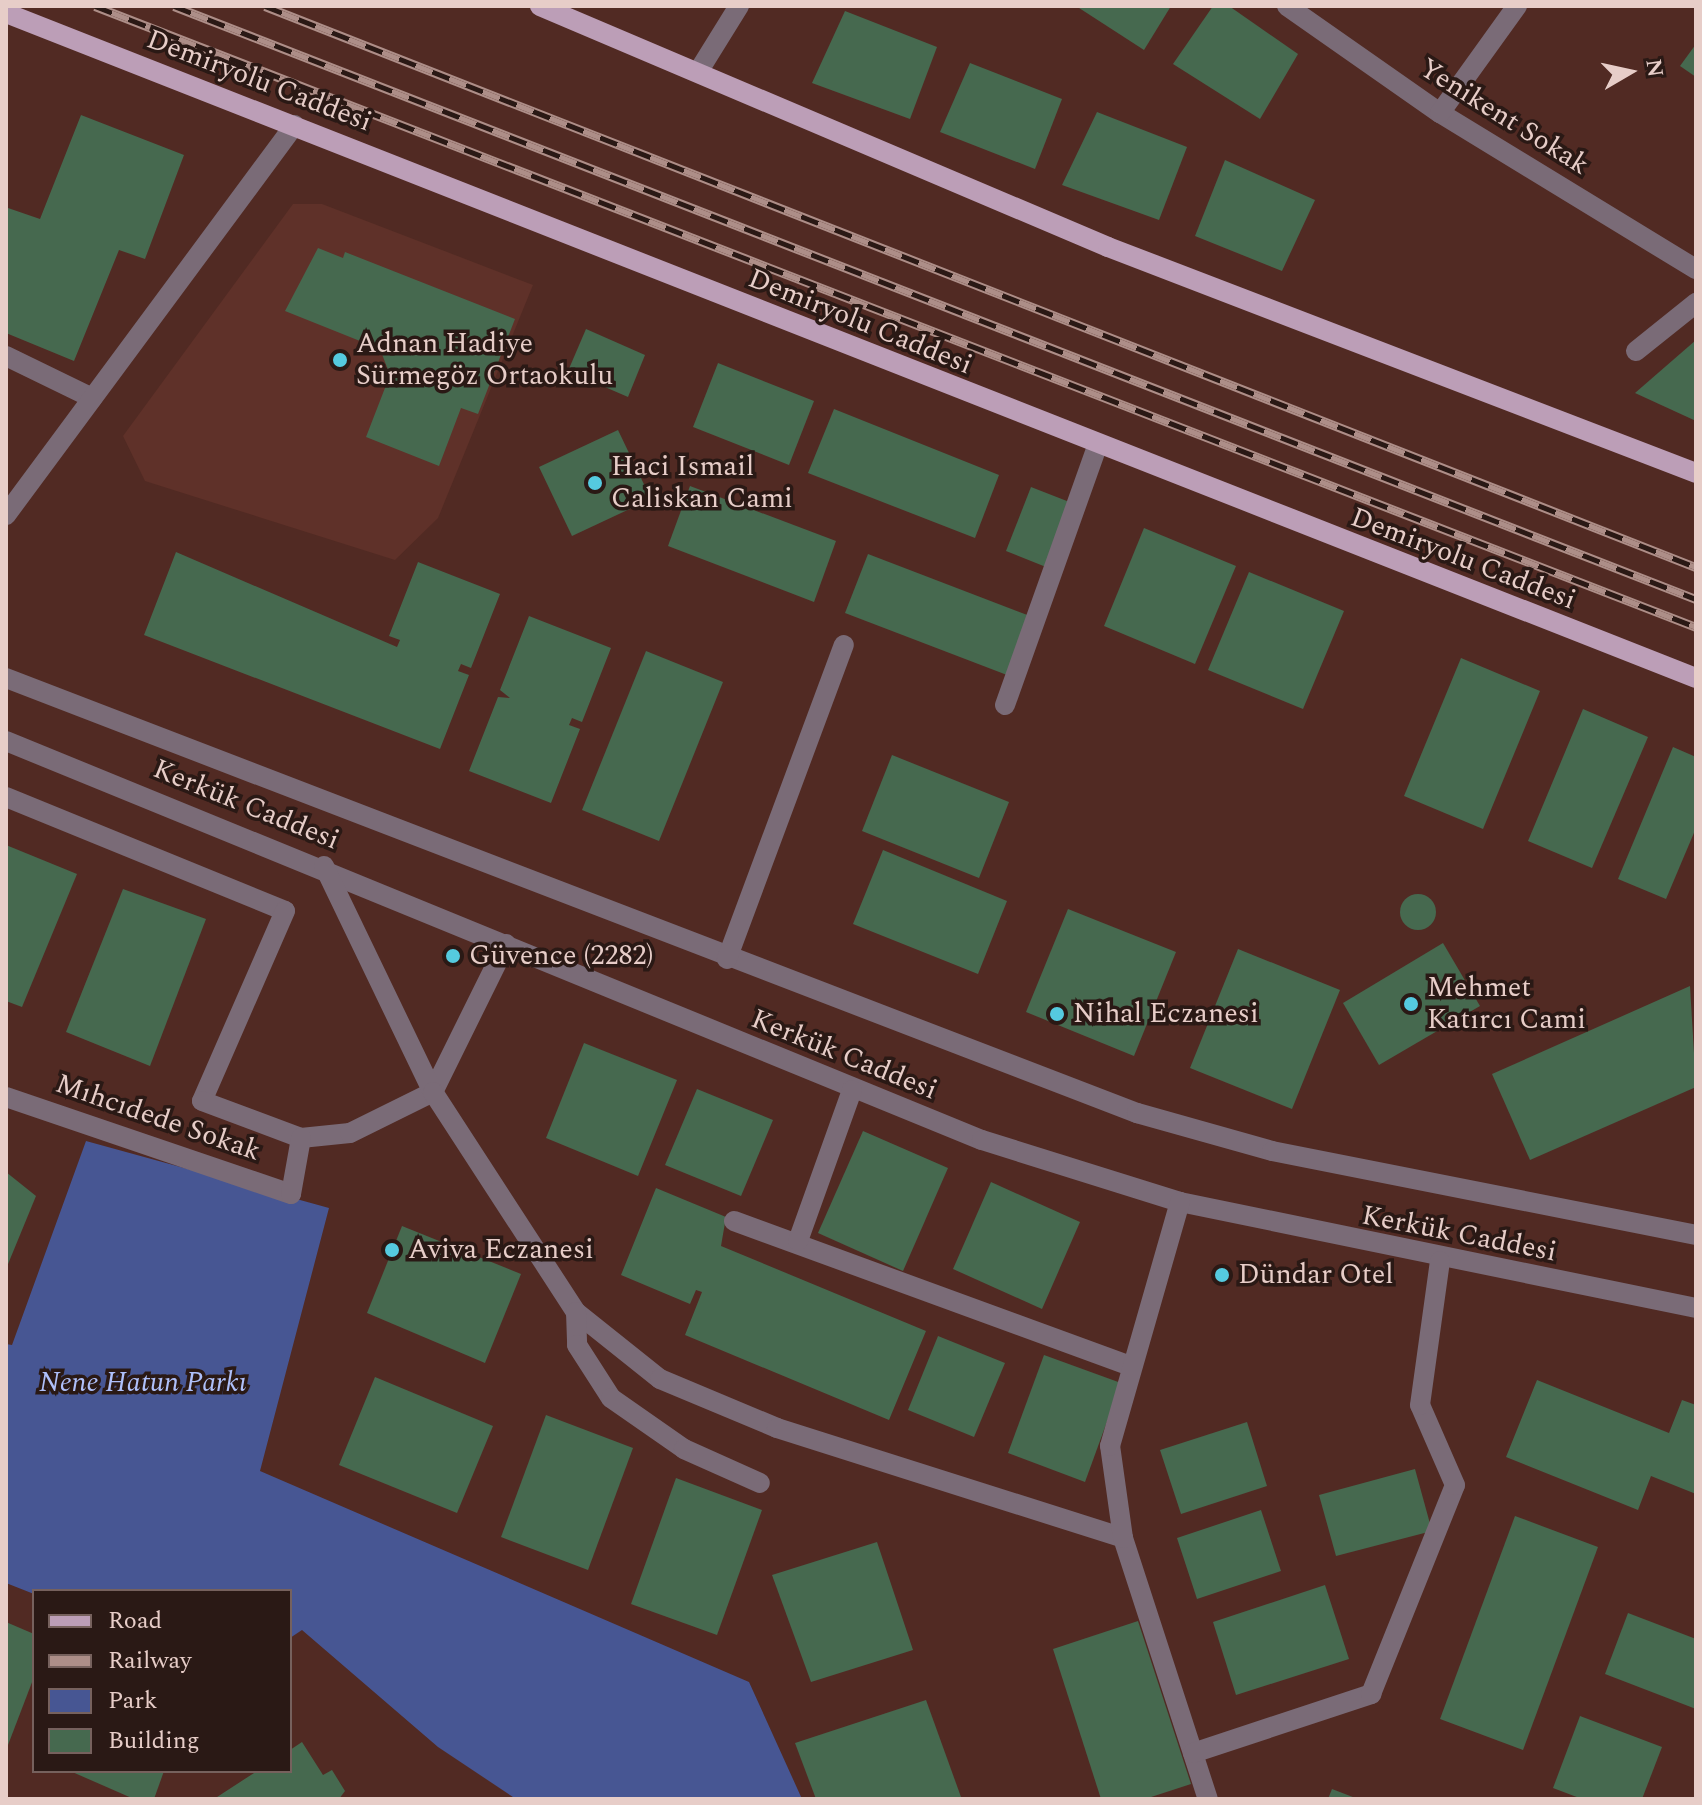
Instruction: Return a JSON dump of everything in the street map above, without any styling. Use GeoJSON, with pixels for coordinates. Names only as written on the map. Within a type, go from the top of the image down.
{"type":"FeatureCollection","features":[{"type":"Feature","properties":{"kind":"main road"},"geometry":{"type":"LineString","coordinates":[[540,6],[1108,247],[1696,473]]}},
{"type":"Feature","properties":{"kind":"main road","name":"Demiryolu Caddesi"},"geometry":{"type":"LineString","coordinates":[[6,13],[295,125],[1097,447],[1696,678]]}},
{"type":"Feature","properties":{"kind":"street"},"geometry":{"type":"LineString","coordinates":[[698,72],[739,6]]}},
{"type":"Feature","properties":{"kind":"street","name":"Yenikent Sokak"},"geometry":{"type":"LineString","coordinates":[[1287,6],[1440,113],[1696,269]]}},
{"type":"Feature","properties":{"kind":"street"},"geometry":{"type":"LineString","coordinates":[[1440,113],[1517,6]]}},
{"type":"Feature","properties":{"kind":"street"},"geometry":{"type":"LineString","coordinates":[[6,515],[295,125]]}},
{"type":"Feature","properties":{"kind":"street"},"geometry":{"type":"LineString","coordinates":[[1636,351],[1696,303]]}},
{"type":"Feature","properties":{"kind":"street"},"geometry":{"type":"LineString","coordinates":[[6,356],[92,398]]}},
{"type":"Feature","properties":{"kind":"street"},"geometry":{"type":"LineString","coordinates":[[1005,705],[1097,447]]}},
{"type":"Feature","properties":{"kind":"street"},"geometry":{"type":"LineString","coordinates":[[727,959],[844,645]]}},
{"type":"Feature","properties":{"kind":"street","name":"Kerkük Caddesi"},"geometry":{"type":"LineString","coordinates":[[6,678],[727,959],[1137,1113],[1242,1143],[1696,1235]]}},
{"type":"Feature","properties":{"kind":"street","name":"Kerkük Caddesi"},"geometry":{"type":"LineString","coordinates":[[6,741],[324,866],[852,1090],[1180,1202],[1440,1261],[1696,1308]]}},
{"type":"Feature","properties":{"kind":"street"},"geometry":{"type":"LineString","coordinates":[[6,797],[285,911],[202,1101],[301,1138],[350,1133],[433,1092],[506,944]]}},
{"type":"Feature","properties":{"kind":"street"},"geometry":{"type":"LineString","coordinates":[[324,866],[433,1092],[576,1312],[660,1379],[777,1428],[1123,1538]]}},
{"type":"Feature","properties":{"kind":"street"},"geometry":{"type":"LineString","coordinates":[[798,1241],[852,1090]]}},
{"type":"Feature","properties":{"kind":"street","name":"Mıhcıdede Sokak"},"geometry":{"type":"LineString","coordinates":[[6,1097],[291,1194],[301,1138]]}},
{"type":"Feature","properties":{"kind":"street"},"geometry":{"type":"LineString","coordinates":[[1180,1202],[1110,1446],[1123,1538],[1208,1799]]}},
{"type":"Feature","properties":{"kind":"street"},"geometry":{"type":"LineString","coordinates":[[734,1221],[798,1241],[1132,1367]]}},
{"type":"Feature","properties":{"kind":"street"},"geometry":{"type":"LineString","coordinates":[[1193,1753],[1371,1694],[1455,1485],[1420,1405],[1440,1261]]}},
{"type":"Feature","properties":{"kind":"street"},"geometry":{"type":"LineString","coordinates":[[576,1312],[577,1345],[611,1398],[684,1449],[760,1483]]}},
{"type":"Feature","properties":{"kind":"shaded area","name":"Adnan Hadiye Sürmegöz Ortaokulu"},"geometry":{"type":"Polygon","coordinates":[[[293,204],[322,204],[533,285],[438,518],[395,560],[145,481],[123,436],[293,204]]]}},
{"type":"Feature","properties":{"kind":"green space","name":"Nene Hatun Parkı"},"geometry":{"type":"Polygon","coordinates":[[[86,1141],[329,1208],[260,1471],[749,1682],[802,1799],[516,1799],[438,1747],[302,1630],[292,1637],[292,1589],[32,1589],[32,1593],[6,1583],[6,1344],[12,1345],[86,1141]]]}},
{"type":"Feature","properties":{"kind":"building"},"geometry":{"type":"Polygon","coordinates":[[[1076,6],[1171,6],[1144,50],[1076,6]]]}},
{"type":"Feature","properties":{"kind":"building"},"geometry":{"type":"Polygon","coordinates":[[[1213,6],[1229,6],[1298,54],[1260,119],[1173,64],[1213,6]]]}},
{"type":"Feature","properties":{"kind":"building"},"geometry":{"type":"Polygon","coordinates":[[[845,11],[937,47],[910,119],[812,83],[845,11]]]}},
{"type":"Feature","properties":{"kind":"building"},"geometry":{"type":"Polygon","coordinates":[[[1696,44],[1696,77],[1680,66],[1696,44]]]}},
{"type":"Feature","properties":{"kind":"building"},"geometry":{"type":"Polygon","coordinates":[[[970,63],[1062,99],[1035,169],[940,132],[970,63]]]}},
{"type":"Feature","properties":{"kind":"building"},"geometry":{"type":"Polygon","coordinates":[[[1097,112],[1187,147],[1159,220],[1062,185],[1097,112]]]}},
{"type":"Feature","properties":{"kind":"building"},"geometry":{"type":"Polygon","coordinates":[[[81,115],[184,155],[145,259],[119,250],[74,361],[6,333],[6,213],[8,208],[40,219],[81,115]]]}},
{"type":"Feature","properties":{"kind":"building"},"geometry":{"type":"Polygon","coordinates":[[[1225,160],[1315,200],[1282,271],[1195,236],[1225,160]]]}},
{"type":"Feature","properties":{"kind":"building"},"geometry":{"type":"Polygon","coordinates":[[[318,248],[343,258],[345,252],[515,319],[478,414],[461,408],[439,466],[366,437],[390,375],[380,349],[285,311],[318,248]]]}},
{"type":"Feature","properties":{"kind":"building"},"geometry":{"type":"Polygon","coordinates":[[[586,329],[645,355],[628,397],[568,371],[586,329]]]}},
{"type":"Feature","properties":{"kind":"building"},"geometry":{"type":"Polygon","coordinates":[[[1696,340],[1696,421],[1635,393],[1696,340]]]}},
{"type":"Feature","properties":{"kind":"building"},"geometry":{"type":"Polygon","coordinates":[[[718,363],[814,401],[789,465],[693,427],[718,363]]]}},
{"type":"Feature","properties":{"kind":"building"},"geometry":{"type":"Polygon","coordinates":[[[834,409],[999,475],[975,538],[808,473],[834,409]]]}},
{"type":"Feature","properties":{"kind":"building","name":"Haci Ismail Caliskan Cami"},"geometry":{"type":"Polygon","coordinates":[[[618,430],[651,499],[572,536],[539,467],[618,430]]]}},
{"type":"Feature","properties":{"kind":"building"},"geometry":{"type":"Polygon","coordinates":[[[690,486],[836,541],[814,602],[668,546],[690,486]]]}},
{"type":"Feature","properties":{"kind":"building"},"geometry":{"type":"Polygon","coordinates":[[[1031,487],[1072,503],[1046,567],[1006,551],[1031,487]]]}},
{"type":"Feature","properties":{"kind":"building"},"geometry":{"type":"Polygon","coordinates":[[[1144,528],[1236,566],[1195,664],[1104,626],[1144,528]]]}},
{"type":"Feature","properties":{"kind":"building"},"geometry":{"type":"Polygon","coordinates":[[[176,552],[397,647],[400,640],[389,636],[418,562],[500,594],[471,668],[461,664],[458,671],[469,675],[440,749],[144,635],[176,552]]]}},
{"type":"Feature","properties":{"kind":"building"},"geometry":{"type":"Polygon","coordinates":[[[868,554],[1030,616],[1007,675],[845,613],[868,554]]]}},
{"type":"Feature","properties":{"kind":"building"},"geometry":{"type":"Polygon","coordinates":[[[1249,572],[1344,611],[1303,709],[1208,670],[1249,572]]]}},
{"type":"Feature","properties":{"kind":"building"},"geometry":{"type":"Polygon","coordinates":[[[529,616],[611,648],[582,722],[572,718],[569,725],[580,729],[551,803],[469,771],[498,697],[510,698],[500,690],[529,616]]]}},
{"type":"Feature","properties":{"kind":"building"},"geometry":{"type":"Polygon","coordinates":[[[646,651],[723,682],[659,841],[582,810],[646,651]]]}},
{"type":"Feature","properties":{"kind":"building"},"geometry":{"type":"Polygon","coordinates":[[[1461,658],[1540,691],[1483,829],[1404,796],[1461,658]]]}},
{"type":"Feature","properties":{"kind":"building"},"geometry":{"type":"Polygon","coordinates":[[[1583,709],[1648,737],[1592,868],[1528,841],[1583,709]]]}},
{"type":"Feature","properties":{"kind":"building"},"geometry":{"type":"Polygon","coordinates":[[[1673,747],[1696,757],[1696,828],[1666,899],[1618,879],[1673,747]]]}},
{"type":"Feature","properties":{"kind":"building"},"geometry":{"type":"Polygon","coordinates":[[[892,755],[1009,802],[979,878],[862,831],[892,755]]]}},
{"type":"Feature","properties":{"kind":"building"},"geometry":{"type":"Polygon","coordinates":[[[6,845],[77,874],[22,1007],[6,1001],[6,845]]]}},
{"type":"Feature","properties":{"kind":"building"},"geometry":{"type":"Polygon","coordinates":[[[883,850],[1007,901],[978,974],[853,924],[883,850]]]}},
{"type":"Feature","properties":{"kind":"building"},"geometry":{"type":"Polygon","coordinates":[[[123,889],[206,919],[150,1066],[66,1032],[123,889]]]}},
{"type":"Feature","properties":{"kind":"building"},"geometry":{"type":"Polygon","coordinates":[[[1418,894],[1430,900],[1436,912],[1430,924],[1418,930],[1406,924],[1400,912],[1406,900],[1418,894]]]}},
{"type":"Feature","properties":{"kind":"building"},"geometry":{"type":"Polygon","coordinates":[[[1068,909],[1176,952],[1134,1056],[1026,1012],[1068,909]]]}},
{"type":"Feature","properties":{"kind":"building","name":"Mehmet Katırcı Cami"},"geometry":{"type":"Polygon","coordinates":[[[1443,943],[1480,1006],[1379,1065],[1343,1003],[1443,943]]]}},
{"type":"Feature","properties":{"kind":"building"},"geometry":{"type":"Polygon","coordinates":[[[1238,949],[1340,990],[1292,1109],[1190,1068],[1238,949]]]}},
{"type":"Feature","properties":{"kind":"building"},"geometry":{"type":"Polygon","coordinates":[[[1690,986],[1696,1087],[1530,1160],[1492,1074],[1690,986]]]}},
{"type":"Feature","properties":{"kind":"building"},"geometry":{"type":"Polygon","coordinates":[[[584,1043],[677,1080],[638,1176],[546,1138],[584,1043]]]}},
{"type":"Feature","properties":{"kind":"building"},"geometry":{"type":"Polygon","coordinates":[[[697,1089],[773,1120],[741,1196],[665,1165],[697,1089]]]}},
{"type":"Feature","properties":{"kind":"building"},"geometry":{"type":"Polygon","coordinates":[[[863,1131],[948,1168],[903,1271],[818,1233],[863,1131]]]}},
{"type":"Feature","properties":{"kind":"building"},"geometry":{"type":"Polygon","coordinates":[[[6,1172],[36,1196],[6,1269],[6,1172]]]}},
{"type":"Feature","properties":{"kind":"building"},"geometry":{"type":"Polygon","coordinates":[[[991,1182],[1080,1222],[1042,1309],[953,1269],[991,1182]]]}},
{"type":"Feature","properties":{"kind":"building"},"geometry":{"type":"Polygon","coordinates":[[[656,1188],[726,1217],[721,1246],[926,1331],[889,1420],[685,1335],[702,1292],[696,1290],[690,1304],[621,1275],[656,1188]]]}},
{"type":"Feature","properties":{"kind":"building"},"geometry":{"type":"Polygon","coordinates":[[[402,1226],[521,1274],[485,1363],[367,1313],[402,1226]]]}},
{"type":"Feature","properties":{"kind":"building"},"geometry":{"type":"Polygon","coordinates":[[[938,1336],[1005,1363],[974,1437],[908,1410],[938,1336]]]}},
{"type":"Feature","properties":{"kind":"building"},"geometry":{"type":"Polygon","coordinates":[[[1044,1355],[1121,1383],[1085,1482],[1008,1453],[1044,1355]]]}},
{"type":"Feature","properties":{"kind":"building"},"geometry":{"type":"Polygon","coordinates":[[[375,1377],[493,1426],[457,1513],[339,1465],[375,1377]]]}},
{"type":"Feature","properties":{"kind":"building"},"geometry":{"type":"Polygon","coordinates":[[[1537,1380],[1669,1433],[1682,1400],[1696,1405],[1696,1494],[1651,1476],[1638,1510],[1506,1457],[1537,1380]]]}},
{"type":"Feature","properties":{"kind":"building"},"geometry":{"type":"Polygon","coordinates":[[[546,1415],[633,1448],[588,1570],[501,1537],[546,1415]]]}},
{"type":"Feature","properties":{"kind":"building"},"geometry":{"type":"Polygon","coordinates":[[[1247,1422],[1267,1486],[1181,1514],[1160,1450],[1247,1422]]]}},
{"type":"Feature","properties":{"kind":"building"},"geometry":{"type":"Polygon","coordinates":[[[1415,1469],[1432,1531],[1336,1556],[1319,1495],[1415,1469]]]}},
{"type":"Feature","properties":{"kind":"building"},"geometry":{"type":"Polygon","coordinates":[[[676,1478],[762,1510],[717,1635],[631,1604],[676,1478]]]}},
{"type":"Feature","properties":{"kind":"building"},"geometry":{"type":"Polygon","coordinates":[[[1261,1510],[1281,1571],[1197,1599],[1177,1538],[1261,1510]]]}},
{"type":"Feature","properties":{"kind":"building"},"geometry":{"type":"Polygon","coordinates":[[[1515,1516],[1598,1547],[1523,1750],[1440,1719],[1515,1516]]]}},
{"type":"Feature","properties":{"kind":"building"},"geometry":{"type":"Polygon","coordinates":[[[877,1542],[913,1650],[811,1682],[772,1575],[877,1542]]]}},
{"type":"Feature","properties":{"kind":"building"},"geometry":{"type":"Polygon","coordinates":[[[1325,1585],[1349,1659],[1236,1695],[1213,1622],[1325,1585]]]}},
{"type":"Feature","properties":{"kind":"building"},"geometry":{"type":"Polygon","coordinates":[[[1628,1613],[1696,1639],[1696,1709],[1605,1674],[1628,1613]]]}},
{"type":"Feature","properties":{"kind":"building"},"geometry":{"type":"Polygon","coordinates":[[[1138,1621],[1191,1784],[1145,1799],[1101,1799],[1053,1649],[1138,1621]]]}},
{"type":"Feature","properties":{"kind":"building"},"geometry":{"type":"Polygon","coordinates":[[[6,1622],[32,1633],[32,1682],[8,1745],[6,1622]]]}},
{"type":"Feature","properties":{"kind":"building"},"geometry":{"type":"Polygon","coordinates":[[[926,1700],[961,1797],[816,1799],[795,1743],[926,1700]]]}},
{"type":"Feature","properties":{"kind":"building"},"geometry":{"type":"Polygon","coordinates":[[[1580,1716],[1662,1747],[1642,1799],[1582,1799],[1553,1788],[1580,1716]]]}},
{"type":"Feature","properties":{"kind":"building"},"geometry":{"type":"Polygon","coordinates":[[[302,1742],[323,1775],[332,1770],[345,1791],[339,1799],[214,1799],[254,1773],[292,1773],[292,1749],[302,1742]]]}},
{"type":"Feature","properties":{"kind":"building"},"geometry":{"type":"Polygon","coordinates":[[[75,1773],[163,1773],[154,1799],[134,1799],[75,1773]]]}},
{"type":"Feature","properties":{"kind":"building"},"geometry":{"type":"Polygon","coordinates":[[[1332,1789],[1358,1799],[1328,1799],[1332,1789]]]}},
{"type":"Feature","properties":{"kind":"railway"},"geometry":{"type":"LineString","coordinates":[[95,6],[1696,627]]}},
{"type":"Feature","properties":{"kind":"railway"},"geometry":{"type":"LineString","coordinates":[[174,6],[1696,599]]}},
{"type":"Feature","properties":{"kind":"railway"},"geometry":{"type":"LineString","coordinates":[[265,6],[1696,567]]}},
{"type":"Feature","properties":{"kind":"place","name":"Adnan Hadiye Sürmegöz Ortaokulu"},"geometry":{"type":"Point","coordinates":[340,360]}},
{"type":"Feature","properties":{"kind":"place","name":"Haci Ismail Caliskan Cami"},"geometry":{"type":"Point","coordinates":[595,483]}},
{"type":"Feature","properties":{"kind":"place","name":"Güvence (2282)"},"geometry":{"type":"Point","coordinates":[453,956]}},
{"type":"Feature","properties":{"kind":"place","name":"Mehmet Katırcı Cami"},"geometry":{"type":"Point","coordinates":[1411,1004]}},
{"type":"Feature","properties":{"kind":"place","name":"Nihal Eczanesi"},"geometry":{"type":"Point","coordinates":[1057,1014]}},
{"type":"Feature","properties":{"kind":"place","name":"Aviva Eczanesi"},"geometry":{"type":"Point","coordinates":[392,1250]}},
{"type":"Feature","properties":{"kind":"place","name":"Dündar Otel"},"geometry":{"type":"Point","coordinates":[1222,1275]}}]}
